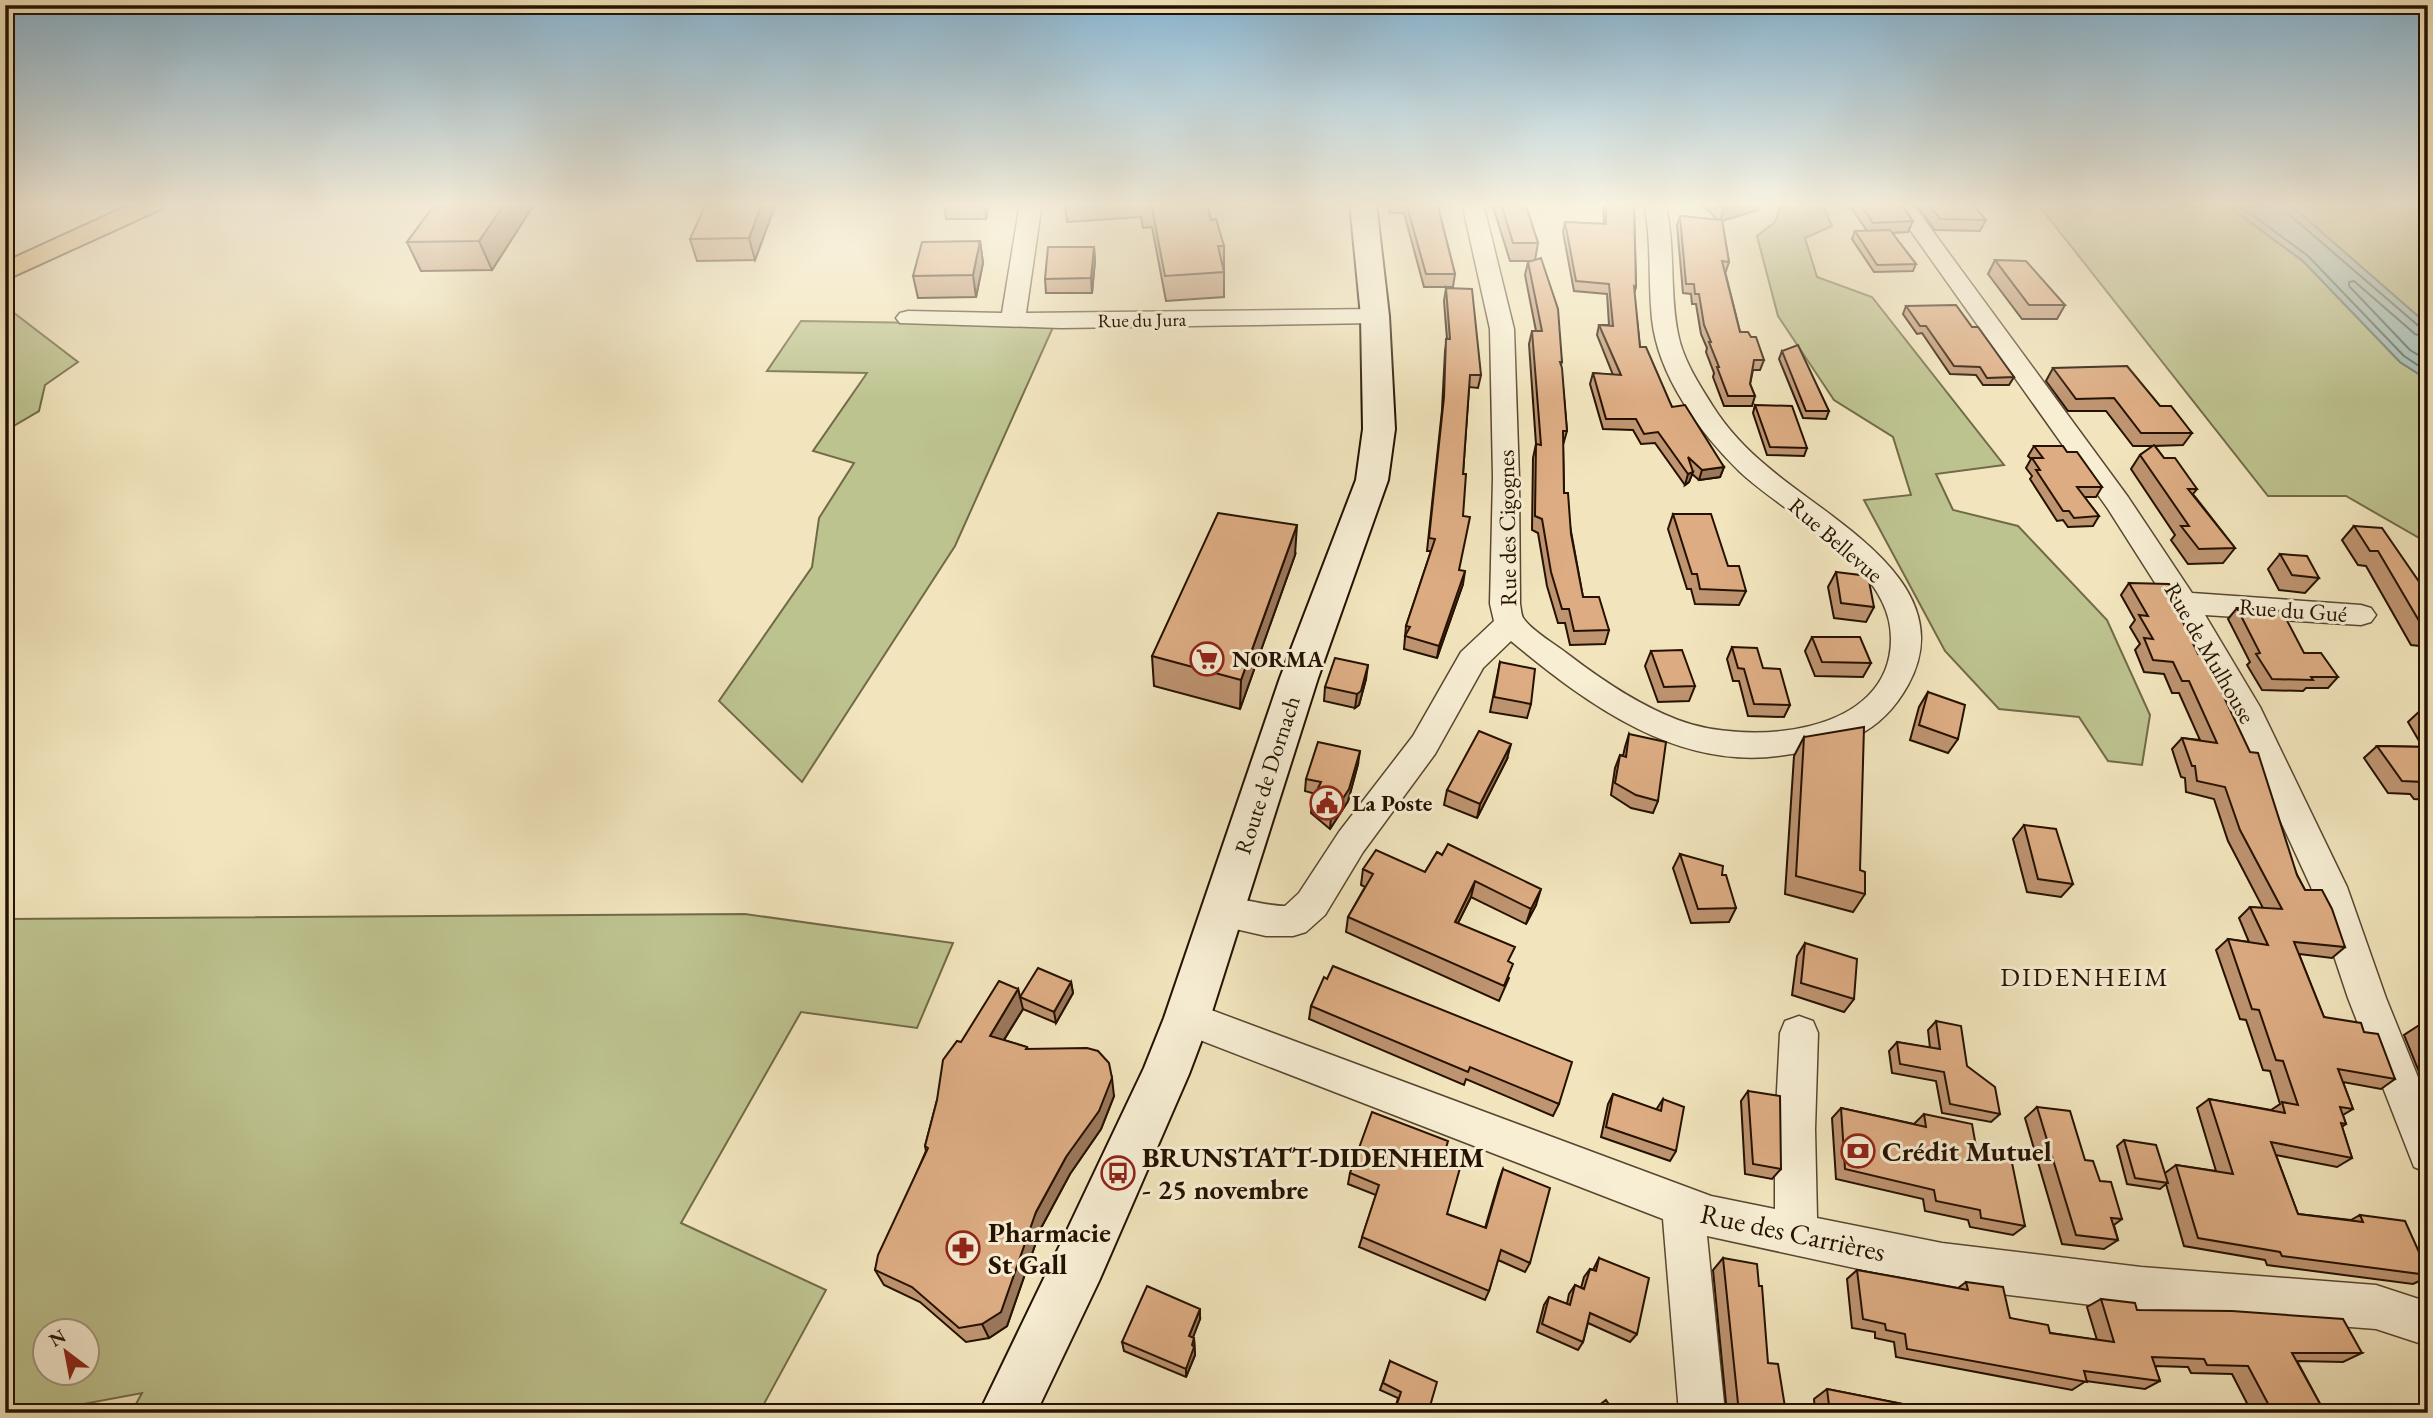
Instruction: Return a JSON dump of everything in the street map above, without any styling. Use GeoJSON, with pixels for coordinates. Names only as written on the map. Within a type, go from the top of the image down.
{"type":"FeatureCollection","features":[{"type":"Feature","properties":{"kind":"main road","name":"Route de Dornach"},"geometry":{"type":"LineString","coordinates":[[1007,1413],[1080,1262],[1165,1074],[1187,1018],[1294,691],[1372,480],[1379,429],[1375,316],[1370,269]]}},
{"type":"Feature","properties":{"kind":"street"},"geometry":{"type":"LineString","coordinates":[[1013,320],[1021,269]]}},
{"type":"Feature","properties":{"kind":"street","name":"Rue des Cigognes"},"geometry":{"type":"LineString","coordinates":[[1222,912],[1266,921],[1293,921],[1312,904],[1351,842],[1424,745],[1472,660],[1510,624],[1505,604],[1506,478],[1502,329],[1488,269]]}},
{"type":"Feature","properties":{"kind":"street","name":"Rue Bellevue"},"geometry":{"type":"LineString","coordinates":[[1510,624],[1589,688],[1631,714],[1672,730],[1721,743],[1767,745],[1811,739],[1846,727],[1880,704],[1900,673],[1908,637],[1900,603],[1879,572],[1757,472],[1724,440],[1677,366],[1667,335],[1661,269]]}},
{"type":"Feature","properties":{"kind":"street","name":"Rue de Mulhouse"},"geometry":{"type":"LineString","coordinates":[[1949,269],[2118,503],[2183,603],[2244,707],[2329,887],[2367,998],[2428,1153]]}},
{"type":"Feature","properties":{"kind":"street","name":"Rue du Jura"},"geometry":{"type":"LineString","coordinates":[[908,318],[1013,320],[1375,316]]}},
{"type":"Feature","properties":{"kind":"street","name":"Rue du Gué"},"geometry":{"type":"LineString","coordinates":[[2183,603],[2361,615]]}},
{"type":"Feature","properties":{"kind":"street","name":"Rue des Carrières"},"geometry":{"type":"LineString","coordinates":[[1187,1018],[1711,1217],[1942,1265],[2141,1289],[2376,1307],[2428,1324]]}},
{"type":"Feature","properties":{"kind":"street"},"geometry":{"type":"LineString","coordinates":[[1796,1234],[1795,1129],[1799,1033]]}},
{"type":"Feature","properties":{"kind":"street"},"geometry":{"type":"LineString","coordinates":[[1683,1208],[1702,1413]]}},
{"type":"Feature","properties":{"kind":"green space"},"geometry":{"type":"Polygon","coordinates":[[[1766,269],[1815,269],[1817,277],[1872,297],[2004,465],[1936,474],[1953,510],[2018,526],[2107,620],[2150,715],[2142,765],[2108,761],[2079,717],[1999,709],[1945,651],[1864,500],[1911,495],[1893,437],[1834,400],[1778,316],[1766,269]]]}},
{"type":"Feature","properties":{"kind":"green space"},"geometry":{"type":"Polygon","coordinates":[[[2089,269],[2311,269],[2400,362],[2428,380],[2428,543],[2346,496],[2268,496],[2089,269]]]}},
{"type":"Feature","properties":{"kind":"green space"},"geometry":{"type":"Polygon","coordinates":[[[2364,269],[2428,269],[2428,325],[2364,269]]]}},
{"type":"Feature","properties":{"kind":"green space"},"geometry":{"type":"Polygon","coordinates":[[[5,306],[78,362],[45,385],[39,411],[5,431],[5,306]]]}},
{"type":"Feature","properties":{"kind":"green space"},"geometry":{"type":"Polygon","coordinates":[[[801,321],[1054,325],[955,546],[802,782],[719,701],[812,567],[819,518],[854,463],[813,451],[867,373],[767,371],[801,321]]]}},
{"type":"Feature","properties":{"kind":"green space"},"geometry":{"type":"Polygon","coordinates":[[[745,914],[953,943],[917,1028],[801,1012],[681,1223],[826,1290],[759,1413],[131,1413],[142,1393],[35,1413],[5,1413],[5,919],[745,914]]]}},
{"type":"Feature","properties":{"kind":"water"},"geometry":{"type":"Polygon","coordinates":[[[2311,269],[2364,269],[2428,325],[2428,380],[2400,362],[2311,269]]]}},
{"type":"Feature","properties":{"kind":"building"},"geometry":{"type":"Polygon","coordinates":[[[915,269],[974,269],[973,275],[913,276],[915,269]]]}},
{"type":"Feature","properties":{"kind":"building"},"geometry":{"type":"Polygon","coordinates":[[[1046,269],[1092,269],[1091,278],[1045,279],[1046,269]]]}},
{"type":"Feature","properties":{"kind":"building"},"geometry":{"type":"Polygon","coordinates":[[[1164,269],[1223,269],[1224,272],[1165,276],[1164,269]]]}},
{"type":"Feature","properties":{"kind":"building"},"geometry":{"type":"Polygon","coordinates":[[[1425,269],[1454,269],[1455,274],[1426,274],[1425,269]]]}},
{"type":"Feature","properties":{"kind":"building"},"geometry":{"type":"Polygon","coordinates":[[[1529,269],[1545,269],[1558,309],[1567,431],[1563,431],[1564,493],[1568,493],[1571,534],[1583,597],[1599,597],[1609,630],[1574,631],[1569,609],[1562,609],[1551,572],[1542,519],[1535,516],[1536,444],[1541,445],[1532,331],[1542,331],[1529,269]]]}},
{"type":"Feature","properties":{"kind":"building"},"geometry":{"type":"Polygon","coordinates":[[[1574,269],[1636,269],[1636,287],[1634,286],[1640,347],[1646,347],[1672,407],[1685,405],[1724,467],[1702,470],[1688,457],[1693,472],[1688,474],[1658,432],[1644,434],[1636,419],[1606,419],[1593,373],[1621,375],[1599,325],[1613,326],[1609,284],[1576,281],[1574,269]]]}},
{"type":"Feature","properties":{"kind":"building"},"geometry":{"type":"Polygon","coordinates":[[[1685,269],[1724,269],[1740,332],[1748,332],[1751,337],[1756,337],[1764,360],[1754,360],[1750,384],[1755,396],[1728,396],[1704,325],[1699,294],[1695,294],[1694,284],[1686,284],[1685,269]]]}},
{"type":"Feature","properties":{"kind":"building"},"geometry":{"type":"Polygon","coordinates":[[[2002,269],[2033,269],[2065,305],[2029,305],[2002,269]]]}},
{"type":"Feature","properties":{"kind":"building"},"geometry":{"type":"Polygon","coordinates":[[[1446,288],[1472,289],[1481,375],[1470,375],[1463,516],[1470,517],[1459,570],[1465,571],[1439,646],[1405,636],[1410,627],[1406,626],[1435,539],[1429,538],[1444,397],[1446,339],[1450,339],[1446,288]]]}},
{"type":"Feature","properties":{"kind":"building"},"geometry":{"type":"Polygon","coordinates":[[[1956,305],[1972,327],[1978,327],[2014,377],[1987,378],[1980,367],[1954,366],[1926,326],[1920,326],[1906,306],[1956,305]]]}},
{"type":"Feature","properties":{"kind":"building"},"geometry":{"type":"Polygon","coordinates":[[[1798,345],[1829,411],[1806,411],[1782,351],[1798,345]]]}},
{"type":"Feature","properties":{"kind":"building"},"geometry":{"type":"Polygon","coordinates":[[[2127,366],[2160,406],[2171,406],[2192,433],[2141,433],[2114,398],[2076,399],[2053,368],[2127,366]]]}},
{"type":"Feature","properties":{"kind":"building"},"geometry":{"type":"Polygon","coordinates":[[[1755,405],[1792,406],[1807,448],[1770,447],[1755,405]]]}},
{"type":"Feature","properties":{"kind":"building"},"geometry":{"type":"Polygon","coordinates":[[[2154,445],[2164,458],[2175,458],[2197,489],[2188,489],[2235,548],[2199,549],[2181,526],[2189,526],[2140,455],[2154,445]]]}},
{"type":"Feature","properties":{"kind":"building"},"geometry":{"type":"Polygon","coordinates":[[[2034,446],[2063,446],[2067,452],[2077,452],[2102,487],[2077,487],[2099,516],[2074,518],[2069,511],[2063,511],[2036,470],[2040,470],[2032,458],[2043,458],[2034,446]]]}},
{"type":"Feature","properties":{"kind":"building"},"geometry":{"type":"Polygon","coordinates":[[[1218,513],[1297,525],[1241,680],[1152,656],[1218,513]]]}},
{"type":"Feature","properties":{"kind":"building"},"geometry":{"type":"Polygon","coordinates":[[[1673,514],[1711,514],[1728,566],[1739,566],[1746,591],[1700,589],[1697,574],[1692,574],[1673,514]]]}},
{"type":"Feature","properties":{"kind":"building"},"geometry":{"type":"Polygon","coordinates":[[[2354,526],[2382,528],[2420,583],[2428,584],[2428,631],[2425,631],[2378,551],[2370,551],[2354,526]]]}},
{"type":"Feature","properties":{"kind":"building"},"geometry":{"type":"Polygon","coordinates":[[[2280,554],[2307,556],[2319,578],[2292,575],[2280,554]]]}},
{"type":"Feature","properties":{"kind":"building"},"geometry":{"type":"Polygon","coordinates":[[[1836,572],[1868,576],[1874,607],[1841,603],[1836,572]]]}},
{"type":"Feature","properties":{"kind":"building"},"geometry":{"type":"Polygon","coordinates":[[[2129,583],[2169,584],[2181,606],[2175,605],[2198,654],[2204,655],[2250,752],[2258,753],[2297,875],[2305,890],[2322,890],[2332,909],[2345,947],[2294,942],[2324,1017],[2361,1023],[2364,1032],[2378,1034],[2395,1079],[2338,1069],[2353,1109],[2340,1107],[2346,1124],[2341,1123],[2352,1158],[2271,1142],[2298,1214],[2363,1222],[2360,1215],[2405,1221],[2428,1275],[2282,1256],[2280,1252],[2198,1238],[2176,1165],[2233,1174],[2209,1099],[2285,1113],[2282,1102],[2298,1105],[2283,1061],[2276,1060],[2259,1010],[2252,1009],[2228,939],[2268,945],[2250,907],[2282,909],[2240,830],[2225,787],[2197,781],[2195,766],[2192,766],[2182,738],[2217,743],[2189,681],[2182,681],[2173,662],[2153,660],[2144,638],[2153,639],[2139,615],[2148,616],[2129,583]]]}},
{"type":"Feature","properties":{"kind":"building"},"geometry":{"type":"Polygon","coordinates":[[[2237,608],[2282,611],[2304,653],[2321,653],[2338,677],[2311,677],[2313,680],[2272,679],[2256,654],[2260,653],[2237,608]]]}},
{"type":"Feature","properties":{"kind":"building"},"geometry":{"type":"Polygon","coordinates":[[[1812,637],[1860,637],[1871,663],[1822,662],[1812,637]]]}},
{"type":"Feature","properties":{"kind":"building"},"geometry":{"type":"Polygon","coordinates":[[[1732,647],[1757,648],[1763,668],[1780,669],[1790,705],[1754,704],[1744,669],[1738,668],[1732,647]]]}},
{"type":"Feature","properties":{"kind":"building"},"geometry":{"type":"Polygon","coordinates":[[[1682,650],[1695,686],[1664,687],[1651,651],[1682,650]]]}},
{"type":"Feature","properties":{"kind":"building"},"geometry":{"type":"Polygon","coordinates":[[[1335,658],[1368,665],[1361,691],[1357,694],[1325,687],[1335,658]]]}},
{"type":"Feature","properties":{"kind":"building"},"geometry":{"type":"Polygon","coordinates":[[[1500,662],[1535,669],[1531,704],[1494,697],[1500,662]]]}},
{"type":"Feature","properties":{"kind":"building"},"geometry":{"type":"Polygon","coordinates":[[[1928,692],[1965,705],[1958,739],[1919,725],[1928,692]]]}},
{"type":"Feature","properties":{"kind":"building"},"geometry":{"type":"Polygon","coordinates":[[[1864,727],[1860,870],[1865,872],[1865,894],[1796,876],[1804,737],[1864,727]]]}},
{"type":"Feature","properties":{"kind":"building"},"geometry":{"type":"Polygon","coordinates":[[[1479,731],[1511,744],[1480,804],[1447,790],[1479,731]]]}},
{"type":"Feature","properties":{"kind":"building"},"geometry":{"type":"Polygon","coordinates":[[[1629,734],[1666,742],[1658,801],[1636,795],[1615,783],[1620,755],[1626,757],[1629,734]]]}},
{"type":"Feature","properties":{"kind":"building"},"geometry":{"type":"Polygon","coordinates":[[[1318,742],[1360,751],[1349,789],[1331,817],[1312,801],[1321,782],[1306,779],[1318,742]]]}},
{"type":"Feature","properties":{"kind":"building"},"geometry":{"type":"Polygon","coordinates":[[[2377,746],[2428,747],[2428,787],[2424,782],[2402,781],[2377,746]]]}},
{"type":"Feature","properties":{"kind":"building"},"geometry":{"type":"Polygon","coordinates":[[[2024,825],[2056,829],[2073,884],[2038,879],[2024,825]]]}},
{"type":"Feature","properties":{"kind":"building"},"geometry":{"type":"Polygon","coordinates":[[[1448,844],[1541,889],[1531,909],[1475,881],[1455,922],[1515,947],[1508,961],[1513,964],[1504,986],[1348,917],[1373,874],[1363,869],[1376,850],[1425,872],[1437,852],[1442,855],[1448,844]]]}},
{"type":"Feature","properties":{"kind":"building"},"geometry":{"type":"Polygon","coordinates":[[[1680,854],[1723,866],[1722,875],[1726,875],[1736,908],[1698,909],[1680,854]]]}},
{"type":"Feature","properties":{"kind":"building"},"geometry":{"type":"Polygon","coordinates":[[[1805,943],[1857,959],[1854,999],[1801,983],[1805,943]]]}},
{"type":"Feature","properties":{"kind":"building"},"geometry":{"type":"Polygon","coordinates":[[[1333,966],[1572,1062],[1559,1104],[1470,1067],[1468,1072],[1311,1006],[1324,977],[1327,979],[1333,966]]]}},
{"type":"Feature","properties":{"kind":"building"},"geometry":{"type":"Polygon","coordinates":[[[1038,968],[1071,982],[1054,1012],[1020,997],[1038,968]]]}},
{"type":"Feature","properties":{"kind":"building"},"geometry":{"type":"Polygon","coordinates":[[[999,981],[1018,989],[990,1036],[1027,1047],[1026,1049],[1087,1048],[1098,1051],[1109,1063],[1112,1078],[1099,1111],[1066,1157],[1036,1212],[1001,1312],[982,1324],[959,1328],[912,1287],[875,1270],[878,1255],[928,1148],[925,1146],[937,1100],[943,1060],[957,1041],[961,1042],[999,981]]]}},
{"type":"Feature","properties":{"kind":"building"},"geometry":{"type":"Polygon","coordinates":[[[1936,1021],[1961,1026],[1967,1066],[1995,1087],[2000,1114],[1950,1104],[1944,1072],[1900,1064],[1897,1042],[1940,1049],[1936,1021]]]}},
{"type":"Feature","properties":{"kind":"building"},"geometry":{"type":"Polygon","coordinates":[[[2421,1024],[2428,1024],[2428,1040],[2421,1024]]]}},
{"type":"Feature","properties":{"kind":"building"},"geometry":{"type":"Polygon","coordinates":[[[1748,1091],[1780,1096],[1781,1169],[1753,1164],[1748,1091]]]}},
{"type":"Feature","properties":{"kind":"building"},"geometry":{"type":"Polygon","coordinates":[[[1613,1094],[1661,1111],[1663,1099],[1684,1107],[1676,1151],[1606,1127],[1613,1094]]]}},
{"type":"Feature","properties":{"kind":"building"},"geometry":{"type":"Polygon","coordinates":[[[2037,1107],[2070,1111],[2085,1160],[2093,1161],[2100,1181],[2111,1182],[2122,1219],[2111,1218],[2118,1240],[2076,1235],[2037,1107]]]}},
{"type":"Feature","properties":{"kind":"building"},"geometry":{"type":"Polygon","coordinates":[[[1841,1108],[1926,1127],[1924,1114],[1972,1124],[1977,1152],[2011,1158],[2025,1226],[1981,1218],[1980,1210],[1936,1201],[1934,1190],[1845,1169],[1841,1108]]]}},
{"type":"Feature","properties":{"kind":"building"},"geometry":{"type":"Polygon","coordinates":[[[1372,1112],[1448,1141],[1442,1161],[1460,1168],[1447,1214],[1486,1228],[1503,1169],[1550,1188],[1530,1263],[1501,1250],[1489,1291],[1362,1237],[1379,1185],[1350,1173],[1372,1112]]]}},
{"type":"Feature","properties":{"kind":"building"},"geometry":{"type":"Polygon","coordinates":[[[2124,1140],[2156,1145],[2168,1183],[2135,1178],[2124,1140]]]}},
{"type":"Feature","properties":{"kind":"building"},"geometry":{"type":"Polygon","coordinates":[[[1599,1258],[1649,1278],[1637,1334],[1590,1313],[1583,1342],[1542,1324],[1549,1297],[1570,1305],[1575,1285],[1584,1289],[1590,1269],[1596,1271],[1599,1258]]]}},
{"type":"Feature","properties":{"kind":"building"},"geometry":{"type":"Polygon","coordinates":[[[1723,1258],[1757,1264],[1759,1286],[1762,1286],[1768,1363],[1778,1364],[1786,1413],[1739,1413],[1723,1258]]]}},
{"type":"Feature","properties":{"kind":"building"},"geometry":{"type":"Polygon","coordinates":[[[1857,1270],[1968,1290],[1966,1282],[2003,1287],[2010,1318],[2048,1325],[2050,1333],[2114,1342],[2101,1299],[2135,1303],[2137,1310],[2232,1311],[2343,1319],[2362,1353],[2292,1353],[2325,1413],[2273,1413],[2248,1366],[2207,1365],[2204,1359],[2152,1357],[2160,1381],[2084,1371],[2087,1382],[1907,1349],[1905,1334],[1886,1330],[1885,1324],[1863,1319],[1857,1270]]]}},
{"type":"Feature","properties":{"kind":"building"},"geometry":{"type":"Polygon","coordinates":[[[1147,1286],[1200,1309],[1189,1336],[1194,1338],[1194,1347],[1186,1369],[1122,1342],[1147,1286]]]}},
{"type":"Feature","properties":{"kind":"building"},"geometry":{"type":"Polygon","coordinates":[[[1390,1361],[1437,1382],[1428,1413],[1394,1413],[1401,1392],[1383,1383],[1390,1361]]]}},
{"type":"Feature","properties":{"kind":"building"},"geometry":{"type":"Polygon","coordinates":[[[1827,1389],[1948,1413],[1830,1413],[1827,1389]]]}},
{"type":"Feature","properties":{"kind":"building"},"geometry":{"type":"Polygon","coordinates":[[[1606,1400],[1615,1413],[1589,1413],[1606,1400]]]}},
{"type":"Feature","properties":{"kind":"place","name":"NORMA"},"geometry":{"type":"Point","coordinates":[1207,659]}},
{"type":"Feature","properties":{"kind":"place","name":"La Poste"},"geometry":{"type":"Point","coordinates":[1327,803]}},
{"type":"Feature","properties":{"kind":"place","name":"Crédit Mutuel"},"geometry":{"type":"Point","coordinates":[1858,1151]}},
{"type":"Feature","properties":{"kind":"place","name":"BRUNSTATT-DIDENHEIM - 25 novembre"},"geometry":{"type":"Point","coordinates":[1118,1173]}},
{"type":"Feature","properties":{"kind":"place","name":"Pharmacie St Gall"},"geometry":{"type":"Point","coordinates":[963,1248]}},
{"type":"Feature","properties":{"kind":"district","name":"DIDENHEIM"},"geometry":{"type":"Point","coordinates":[2085,977]}}]}
